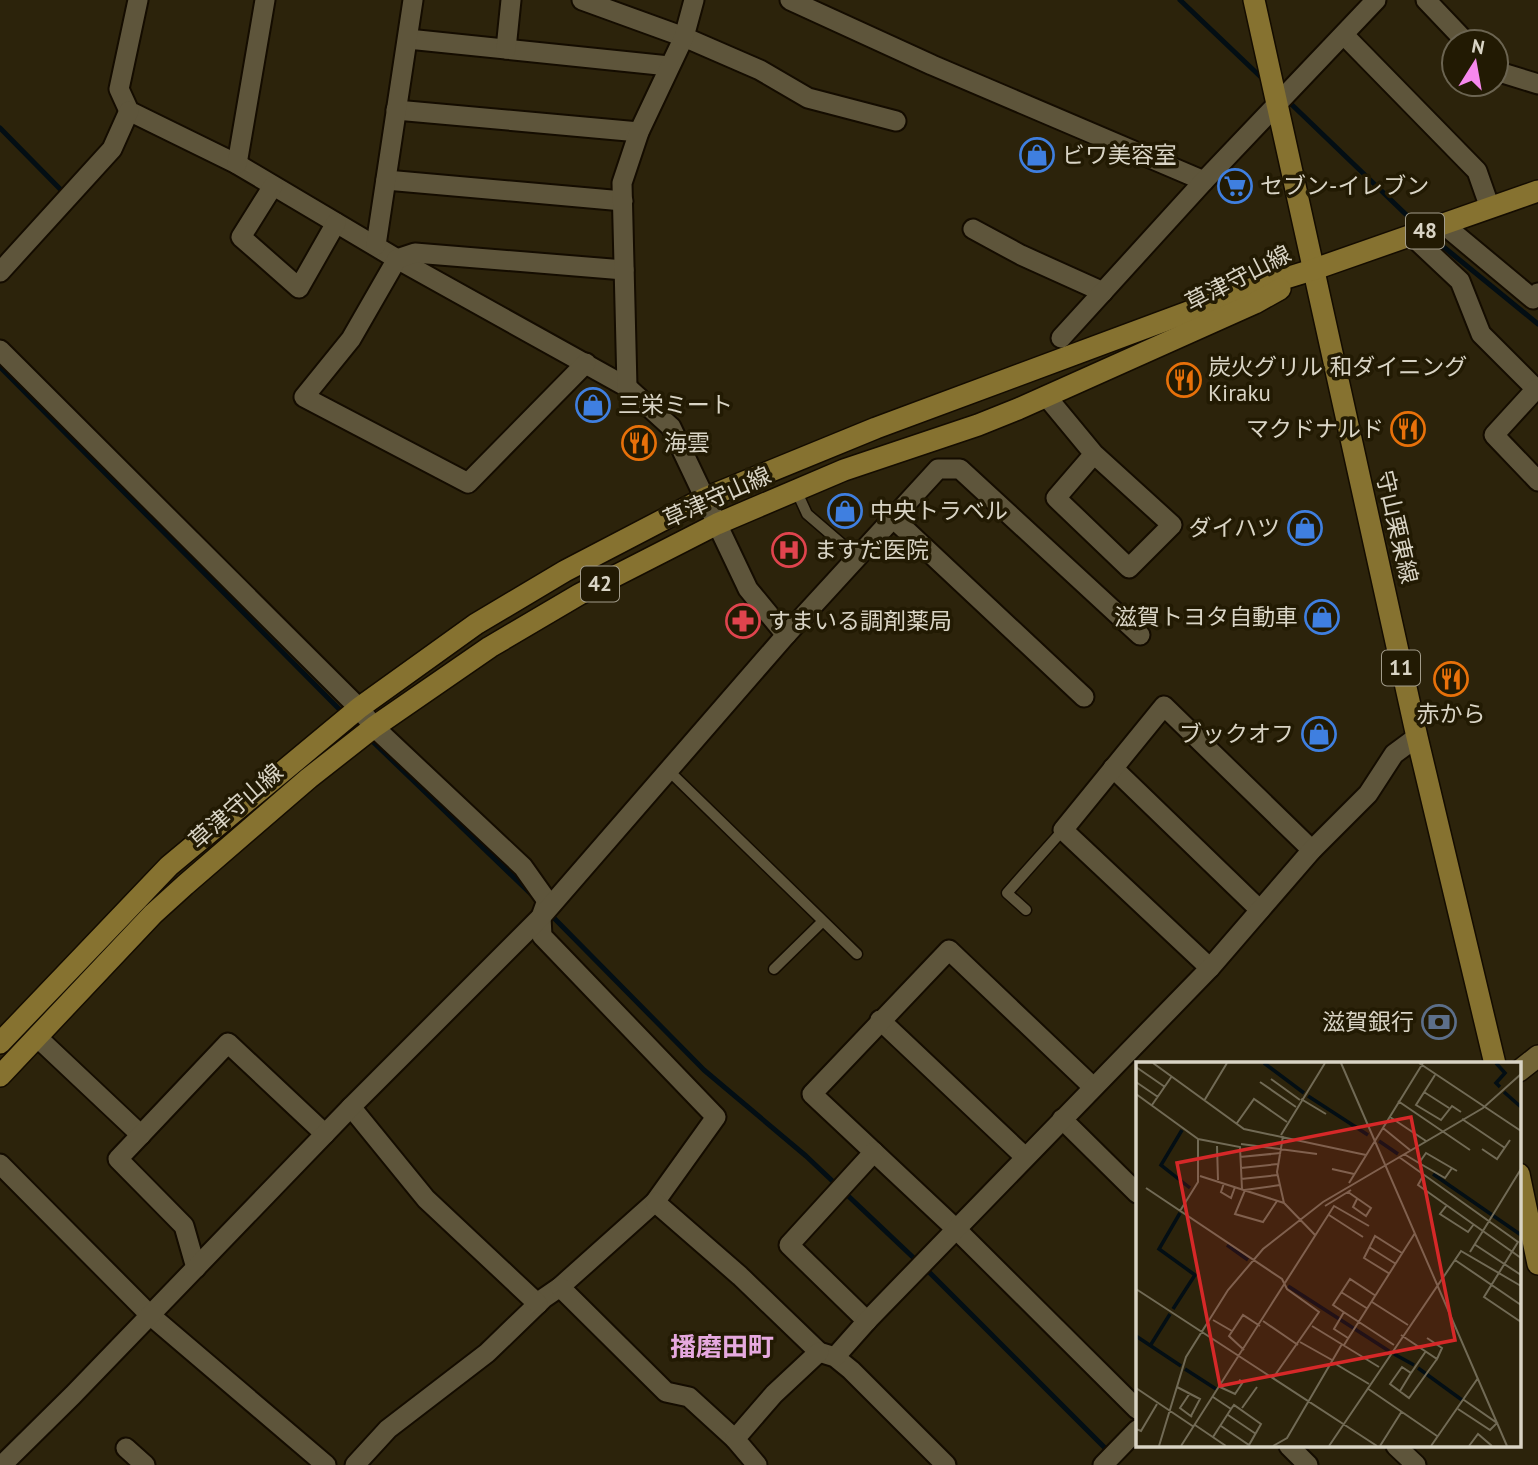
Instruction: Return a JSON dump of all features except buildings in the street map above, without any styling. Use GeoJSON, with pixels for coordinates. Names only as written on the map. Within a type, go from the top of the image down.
{"type":"FeatureCollection","features":[{"type":"Feature","properties":{"kind":"main road","name":"守山栗東線"},"geometry":{"type":"LineString","coordinates":[[1254,0],[1417,737],[1495,1062]]}},
{"type":"Feature","properties":{"kind":"main road","name":"48"},"geometry":{"type":"LineString","coordinates":[[1312,270],[1538,191]]}},
{"type":"Feature","properties":{"kind":"main road","name":"草津守山線"},"geometry":{"type":"LineString","coordinates":[[0,1076],[153,914],[309,778],[374,727],[490,647],[580,594],[717,524],[844,470],[978,425],[1046,396],[1255,303],[1312,270]]}},
{"type":"Feature","properties":{"kind":"main road","name":"草津守山線"},"geometry":{"type":"LineString","coordinates":[[0,1042],[169,866],[359,708],[477,624],[565,571],[705,498],[876,428],[1250,289],[1312,270]]}},
{"type":"Feature","properties":{"kind":"main road"},"geometry":{"type":"LineString","coordinates":[[1520,1179],[1538,1264]]}},
{"type":"Feature","properties":{"kind":"street"},"geometry":{"type":"LineString","coordinates":[[138,0],[119,89],[129,111],[237,164],[376,246],[627,387],[671,427],[748,589],[786,635]]}},
{"type":"Feature","properties":{"kind":"street"},"geometry":{"type":"LineString","coordinates":[[237,164],[265,0]]}},
{"type":"Feature","properties":{"kind":"street"},"geometry":{"type":"LineString","coordinates":[[376,246],[414,0]]}},
{"type":"Feature","properties":{"kind":"street"},"geometry":{"type":"LineString","coordinates":[[506,49],[511,0]]}},
{"type":"Feature","properties":{"kind":"street"},"geometry":{"type":"LineString","coordinates":[[582,0],[684,37],[760,70],[808,97],[897,121]]}},
{"type":"Feature","properties":{"kind":"street"},"geometry":{"type":"LineString","coordinates":[[627,387],[622,183],[639,132],[684,37],[694,0]]}},
{"type":"Feature","properties":{"kind":"street"},"geometry":{"type":"LineString","coordinates":[[790,0],[932,65],[1204,181]]}},
{"type":"Feature","properties":{"kind":"street"},"geometry":{"type":"LineString","coordinates":[[1061,338],[1204,181],[1376,0]]}},
{"type":"Feature","properties":{"kind":"street"},"geometry":{"type":"LineString","coordinates":[[1426,0],[1453,28]]}},
{"type":"Feature","properties":{"kind":"street"},"geometry":{"type":"LineString","coordinates":[[1344,35],[1477,172],[1490,208]]}},
{"type":"Feature","properties":{"kind":"street"},"geometry":{"type":"LineString","coordinates":[[408,40],[669,66]]}},
{"type":"Feature","properties":{"kind":"street"},"geometry":{"type":"LineString","coordinates":[[1510,75],[1538,84]]}},
{"type":"Feature","properties":{"kind":"street"},"geometry":{"type":"LineString","coordinates":[[396,110],[639,132]]}},
{"type":"Feature","properties":{"kind":"street"},"geometry":{"type":"LineString","coordinates":[[0,272],[112,149],[129,111]]}},
{"type":"Feature","properties":{"kind":"street"},"geometry":{"type":"LineString","coordinates":[[386,180],[622,201]]}},
{"type":"Feature","properties":{"kind":"street"},"geometry":{"type":"LineString","coordinates":[[273,186],[241,237],[299,288],[337,223]]}},
{"type":"Feature","properties":{"kind":"street"},"geometry":{"type":"LineString","coordinates":[[1443,224],[1536,299]]}},
{"type":"Feature","properties":{"kind":"street"},"geometry":{"type":"LineString","coordinates":[[973,229],[1021,255],[1103,292]]}},
{"type":"Feature","properties":{"kind":"street"},"geometry":{"type":"LineString","coordinates":[[1411,235],[1460,281],[1481,334],[1537,390],[1494,435],[1538,481]]}},
{"type":"Feature","properties":{"kind":"street"},"geometry":{"type":"LineString","coordinates":[[586,363],[468,483],[304,397],[351,340],[397,258],[415,253],[624,270]]}},
{"type":"Feature","properties":{"kind":"street"},"geometry":{"type":"LineString","coordinates":[[0,350],[359,708],[374,727],[523,867],[545,898],[541,917],[542,936],[716,1117],[656,1202],[538,1304],[487,1353],[388,1429],[355,1465]]}},
{"type":"Feature","properties":{"kind":"street"},"geometry":{"type":"LineString","coordinates":[[1046,396],[1094,454],[1172,525],[1129,568],[1056,498],[1094,454]]}},
{"type":"Feature","properties":{"kind":"street"},"geometry":{"type":"LineString","coordinates":[[2,1465],[351,1107],[541,917],[786,635],[938,469],[960,469],[1140,635]]}},
{"type":"Feature","properties":{"kind":"street"},"geometry":{"type":"LineString","coordinates":[[894,519],[1084,697]]}},
{"type":"Feature","properties":{"kind":"street"},"geometry":{"type":"LineString","coordinates":[[1210,968],[1063,830],[1164,706],[1312,850]]}},
{"type":"Feature","properties":{"kind":"street"},"geometry":{"type":"LineString","coordinates":[[734,1439],[774,1394],[867,1321],[957,1230],[1210,968],[1312,850],[1368,794],[1394,754],[1417,737]]}},
{"type":"Feature","properties":{"kind":"street"},"geometry":{"type":"LineString","coordinates":[[1113,768],[1260,910]]}},
{"type":"Feature","properties":{"kind":"street"},"geometry":{"type":"LineString","coordinates":[[1093,1087],[949,950],[812,1094],[957,1230],[1136,1408]]}},
{"type":"Feature","properties":{"kind":"street"},"geometry":{"type":"LineString","coordinates":[[880,1020],[1025,1157]]}},
{"type":"Feature","properties":{"kind":"street"},"geometry":{"type":"LineString","coordinates":[[37,1037],[141,1135]]}},
{"type":"Feature","properties":{"kind":"street"},"geometry":{"type":"LineString","coordinates":[[196,1268],[184,1226],[118,1159],[228,1043],[325,1134]]}},
{"type":"Feature","properties":{"kind":"street"},"geometry":{"type":"LineString","coordinates":[[1520,1070],[1538,1056]]}},
{"type":"Feature","properties":{"kind":"street"},"geometry":{"type":"LineString","coordinates":[[351,1107],[426,1199],[538,1304]]}},
{"type":"Feature","properties":{"kind":"street"},"geometry":{"type":"LineString","coordinates":[[1062,1119],[1136,1192]]}},
{"type":"Feature","properties":{"kind":"street"},"geometry":{"type":"LineString","coordinates":[[867,1321],[789,1245],[874,1152]]}},
{"type":"Feature","properties":{"kind":"street"},"geometry":{"type":"LineString","coordinates":[[0,1164],[150,1315],[326,1465]]}},
{"type":"Feature","properties":{"kind":"street"},"geometry":{"type":"LineString","coordinates":[[656,1202],[827,1355],[851,1370],[946,1465]]}},
{"type":"Feature","properties":{"kind":"street"},"geometry":{"type":"LineString","coordinates":[[559,1287],[666,1392],[689,1398],[734,1439],[749,1463]]}},
{"type":"Feature","properties":{"kind":"street"},"geometry":{"type":"LineString","coordinates":[[1103,1465],[1136,1431]]}},
{"type":"Feature","properties":{"kind":"street"},"geometry":{"type":"LineString","coordinates":[[126,1448],[145,1465]]}},
{"type":"Feature","properties":{"kind":"street"},"geometry":{"type":"LineString","coordinates":[[1291,1448],[1308,1465]]}},
{"type":"Feature","properties":{"kind":"street"},"geometry":{"type":"LineString","coordinates":[[1398,1448],[1416,1465]]}},
{"type":"Feature","properties":{"kind":"lane"},"geometry":{"type":"LineString","coordinates":[[796,490],[807,514],[857,557]]}},
{"type":"Feature","properties":{"kind":"lane"},"geometry":{"type":"LineString","coordinates":[[668,770],[857,954]]}},
{"type":"Feature","properties":{"kind":"lane"},"geometry":{"type":"LineString","coordinates":[[1026,910],[1007,892],[1063,830]]}},
{"type":"Feature","properties":{"kind":"lane"},"geometry":{"type":"LineString","coordinates":[[774,969],[822,922]]}},
{"type":"Feature","properties":{"kind":"waterway"},"geometry":{"type":"LineString","coordinates":[[1180,0],[1264,80]]}},
{"type":"Feature","properties":{"kind":"waterway"},"geometry":{"type":"LineString","coordinates":[[1287,100],[1419,227]]}},
{"type":"Feature","properties":{"kind":"waterway"},"geometry":{"type":"LineString","coordinates":[[0,128],[64,193]]}},
{"type":"Feature","properties":{"kind":"waterway"},"geometry":{"type":"LineString","coordinates":[[1429,235],[1538,324]]}},
{"type":"Feature","properties":{"kind":"waterway"},"geometry":{"type":"LineString","coordinates":[[0,367],[343,713]]}},
{"type":"Feature","properties":{"kind":"waterway"},"geometry":{"type":"LineString","coordinates":[[368,737],[532,895]]}},
{"type":"Feature","properties":{"kind":"waterway"},"geometry":{"type":"LineString","coordinates":[[549,913],[704,1070],[806,1156],[918,1262]]}},
{"type":"Feature","properties":{"kind":"waterway"},"geometry":{"type":"LineString","coordinates":[[925,1268],[1109,1452]]}},
{"type":"Feature","properties":{"kind":"place","name":"ビワ美容室"},"geometry":{"type":"Point","coordinates":[1037,155]}},
{"type":"Feature","properties":{"kind":"place","name":"セブン-イレブン"},"geometry":{"type":"Point","coordinates":[1235,186]}},
{"type":"Feature","properties":{"kind":"place","name":"炭火グリル 和ダイニング Kiraku"},"geometry":{"type":"Point","coordinates":[1184,380]}},
{"type":"Feature","properties":{"kind":"place","name":"三栄ミート"},"geometry":{"type":"Point","coordinates":[593,405]}},
{"type":"Feature","properties":{"kind":"place","name":"マクドナルド"},"geometry":{"type":"Point","coordinates":[1408,429]}},
{"type":"Feature","properties":{"kind":"place","name":"海雲"},"geometry":{"type":"Point","coordinates":[639,443]}},
{"type":"Feature","properties":{"kind":"place","name":"中央トラベル"},"geometry":{"type":"Point","coordinates":[845,511]}},
{"type":"Feature","properties":{"kind":"place","name":"ダイハツ"},"geometry":{"type":"Point","coordinates":[1305,528]}},
{"type":"Feature","properties":{"kind":"place","name":"ますだ医院"},"geometry":{"type":"Point","coordinates":[789,550]}},
{"type":"Feature","properties":{"kind":"place","name":"滋賀トヨタ自動車"},"geometry":{"type":"Point","coordinates":[1322,617]}},
{"type":"Feature","properties":{"kind":"place","name":"すまいる調剤薬局"},"geometry":{"type":"Point","coordinates":[743,621]}},
{"type":"Feature","properties":{"kind":"place","name":"赤から"},"geometry":{"type":"Point","coordinates":[1451,679]}},
{"type":"Feature","properties":{"kind":"place","name":"ブックオフ"},"geometry":{"type":"Point","coordinates":[1319,734]}},
{"type":"Feature","properties":{"kind":"place","name":"滋賀銀行"},"geometry":{"type":"Point","coordinates":[1439,1022]}},
{"type":"Feature","properties":{"kind":"district","name":"播磨田町"},"geometry":{"type":"Point","coordinates":[722,1347]}}]}
